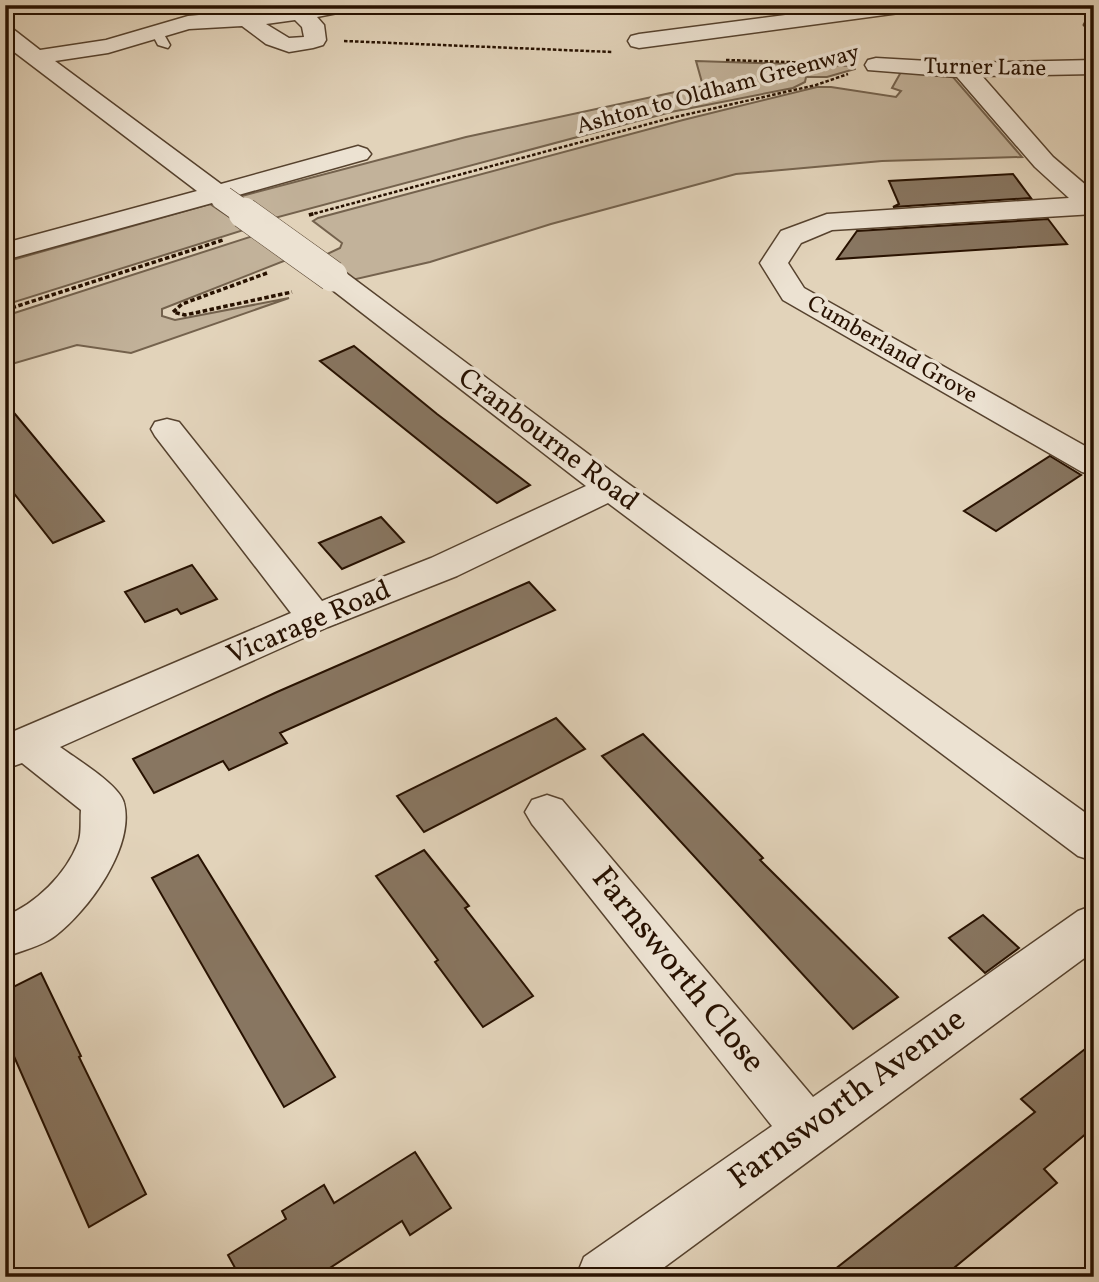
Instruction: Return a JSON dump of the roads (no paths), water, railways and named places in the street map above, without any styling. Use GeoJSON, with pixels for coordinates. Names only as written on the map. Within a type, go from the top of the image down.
{"type":"FeatureCollection","features":[{"type":"Feature","properties":{"kind":"street"},"geometry":{"type":"LineString","coordinates":[[161,38],[177,21],[175,5]]}},
{"type":"Feature","properties":{"kind":"street"},"geometry":{"type":"LineString","coordinates":[[194,5],[210,16],[245,22],[278,43],[300,47],[315,40],[313,25],[300,13]]}},
{"type":"Feature","properties":{"kind":"street"},"geometry":{"type":"LineString","coordinates":[[37,57],[351,5]]}},
{"type":"Feature","properties":{"kind":"street"},"geometry":{"type":"LineString","coordinates":[[639,41],[858,9],[914,5]]}},
{"type":"Feature","properties":{"kind":"street"},"geometry":{"type":"LineString","coordinates":[[5,28],[31,29]]}},
{"type":"Feature","properties":{"kind":"street","name":"Cranbourne Road"},"geometry":{"type":"LineString","coordinates":[[5,34],[336,279],[611,488],[1094,843]]}},
{"type":"Feature","properties":{"kind":"street","name":"Turner Lane"},"geometry":{"type":"LineString","coordinates":[[876,65],[964,70],[1094,67]]}},
{"type":"Feature","properties":{"kind":"street"},"geometry":{"type":"LineString","coordinates":[[964,70],[1044,162],[1092,205]]}},
{"type":"Feature","properties":{"kind":"street"},"geometry":{"type":"LineString","coordinates":[[5,252],[219,195],[358,154]]}},
{"type":"Feature","properties":{"kind":"street","name":"Cumberland Grove"},"geometry":{"type":"LineString","coordinates":[[1092,205],[827,222],[791,237],[774,263],[793,294],[1094,466]]}},
{"type":"Feature","properties":{"kind":"street"},"geometry":{"type":"LineString","coordinates":[[167,429],[315,618]]}},
{"type":"Feature","properties":{"kind":"street","name":"Vicarage Road"},"geometry":{"type":"LineString","coordinates":[[16,748],[315,618],[444,567],[611,488]]}},
{"type":"Feature","properties":{"kind":"street"},"geometry":{"type":"LineString","coordinates":[[5,937],[37,924],[75,889],[101,843],[103,803],[16,748]]}},
{"type":"Feature","properties":{"kind":"street","name":"Farnsworth Close"},"geometry":{"type":"LineString","coordinates":[[547,812],[807,1129]]}},
{"type":"Feature","properties":{"kind":"street","name":"Farnsworth Avenue"},"geometry":{"type":"LineString","coordinates":[[604,1277],[1094,925]]}}]}
